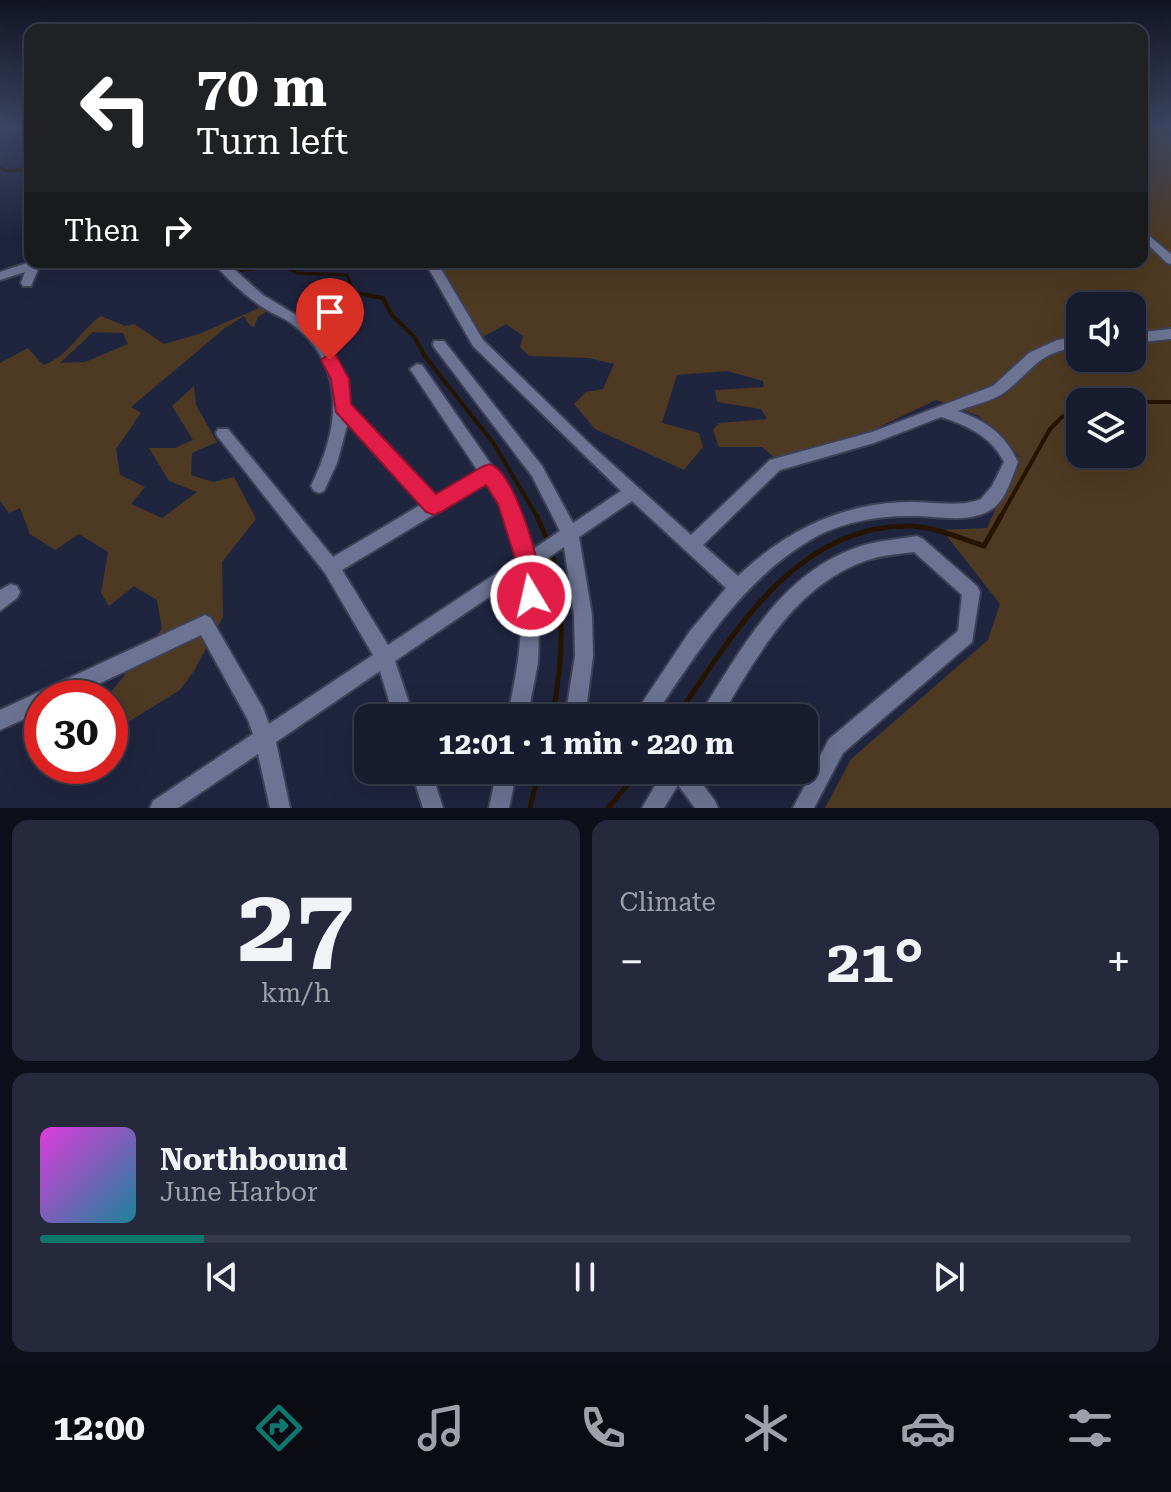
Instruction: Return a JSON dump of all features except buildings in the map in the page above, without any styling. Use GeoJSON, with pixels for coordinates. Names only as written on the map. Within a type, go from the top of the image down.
{"type":"FeatureCollection","features":[{"type":"Feature","properties":{"kind":"street"},"geometry":{"type":"LineString","coordinates":[[1148,239],[1171,260]]}},
{"type":"Feature","properties":{"kind":"street"},"geometry":{"type":"LineString","coordinates":[[4,263],[24,265]]}},
{"type":"Feature","properties":{"kind":"street"},"geometry":{"type":"LineString","coordinates":[[0,276],[27,268]]}},
{"type":"Feature","properties":{"kind":"street"},"geometry":{"type":"LineString","coordinates":[[27,283],[33,268]]}},
{"type":"Feature","properties":{"kind":"street"},"geometry":{"type":"LineString","coordinates":[[226,268],[267,305],[297,321],[317,343],[340,379],[342,406],[339,430],[319,486]]}},
{"type":"Feature","properties":{"kind":"street"},"geometry":{"type":"LineString","coordinates":[[434,268],[478,343],[519,386],[736,586]]}},
{"type":"Feature","properties":{"kind":"street"},"geometry":{"type":"LineString","coordinates":[[1146,337],[1171,334]]}},
{"type":"Feature","properties":{"kind":"street"},"geometry":{"type":"LineString","coordinates":[[439,344],[537,471],[566,535],[583,615],[584,656],[577,704]]}},
{"type":"Feature","properties":{"kind":"street"},"geometry":{"type":"LineString","coordinates":[[691,546],[775,465],[874,437],[998,390],[1034,356],[1066,344]]}},
{"type":"Feature","properties":{"kind":"street"},"geometry":{"type":"LineString","coordinates":[[417,369],[507,501],[531,558],[529,663],[520,704]]}},
{"type":"Feature","properties":{"kind":"street"},"geometry":{"type":"LineString","coordinates":[[342,406],[434,506]]}},
{"type":"Feature","properties":{"kind":"street"},"geometry":{"type":"LineString","coordinates":[[652,704],[736,586],[777,552],[815,529],[850,517],[905,509],[975,510],[990,502],[1011,462],[1007,449],[972,420],[939,411]]}},
{"type":"Feature","properties":{"kind":"street"},"geometry":{"type":"LineString","coordinates":[[223,433],[331,567],[384,655],[400,704]]}},
{"type":"Feature","properties":{"kind":"street"},"geometry":{"type":"LineString","coordinates":[[331,567],[489,473]]}},
{"type":"Feature","properties":{"kind":"street"},"geometry":{"type":"LineString","coordinates":[[160,808],[384,655],[632,492]]}},
{"type":"Feature","properties":{"kind":"street"},"geometry":{"type":"LineString","coordinates":[[718,704],[776,612],[817,574],[863,554],[917,544],[971,592],[966,636],[836,746],[818,780]]}},
{"type":"Feature","properties":{"kind":"street"},"geometry":{"type":"LineString","coordinates":[[86,680],[205,624],[256,715],[265,739],[280,808]]}},
{"type":"Feature","properties":{"kind":"street"},"geometry":{"type":"LineString","coordinates":[[0,720],[24,709]]}},
{"type":"Feature","properties":{"kind":"street"},"geometry":{"type":"LineString","coordinates":[[425,784],[433,808]]}},
{"type":"Feature","properties":{"kind":"street"},"geometry":{"type":"LineString","coordinates":[[499,808],[504,784]]}},
{"type":"Feature","properties":{"kind":"street"},"geometry":{"type":"LineString","coordinates":[[652,808],[668,784]]}},
{"type":"Feature","properties":{"kind":"street"},"geometry":{"type":"LineString","coordinates":[[689,784],[708,808]]}},
{"type":"Feature","properties":{"kind":"street"},"geometry":{"type":"LineString","coordinates":[[803,808],[816,784]]}},
{"type":"Feature","properties":{"kind":"shaded area"},"geometry":{"type":"Polygon","coordinates":[[[1148,165],[1171,165],[1171,808],[825,808],[851,759],[988,640],[1000,604],[942,530],[987,528],[1019,456],[979,416],[936,400],[866,433],[775,458],[762,447],[719,447],[713,430],[719,423],[767,419],[761,409],[717,402],[715,390],[764,387],[763,381],[727,371],[677,375],[662,423],[699,433],[703,447],[684,470],[595,429],[574,404],[586,392],[603,389],[614,364],[589,358],[529,356],[520,347],[523,336],[506,324],[481,338],[440,268],[1148,268],[1148,165]]]}},
{"type":"Feature","properties":{"kind":"shaded area"},"geometry":{"type":"Polygon","coordinates":[[[261,307],[267,311],[258,317],[254,327],[244,316],[225,328],[131,407],[141,413],[116,449],[120,475],[145,487],[131,504],[162,518],[197,492],[169,481],[149,448],[175,448],[193,440],[172,406],[194,386],[196,405],[217,442],[192,453],[191,475],[213,482],[234,477],[256,519],[222,562],[223,617],[194,671],[180,690],[128,722],[128,680],[121,680],[162,629],[157,600],[134,586],[109,606],[101,593],[108,552],[79,534],[55,550],[30,534],[20,508],[9,513],[0,501],[0,363],[28,348],[43,365],[52,361],[101,316],[125,326],[134,324],[164,344],[199,334],[261,307]],[[93,332],[60,363],[85,362],[128,344],[123,333],[93,332]]]}},
{"type":"Feature","properties":{"kind":"waterway"},"geometry":{"type":"LineString","coordinates":[[0,168],[8,171],[24,170]]}},
{"type":"Feature","properties":{"kind":"waterway"},"geometry":{"type":"LineString","coordinates":[[236,268],[238,271],[260,268]]}},
{"type":"Feature","properties":{"kind":"waterway"},"geometry":{"type":"LineString","coordinates":[[288,268],[297,273],[347,275],[354,292],[371,296]]}},
{"type":"Feature","properties":{"kind":"waterway"},"geometry":{"type":"LineString","coordinates":[[366,295],[371,296]]}},
{"type":"Feature","properties":{"kind":"waterway"},"geometry":{"type":"LineString","coordinates":[[371,296],[383,298],[391,314],[415,338],[424,355],[494,444],[537,517]]}},
{"type":"Feature","properties":{"kind":"waterway"},"geometry":{"type":"LineString","coordinates":[[371,296],[376,297]]}},
{"type":"Feature","properties":{"kind":"waterway"},"geometry":{"type":"LineString","coordinates":[[1146,402],[1171,402]]}},
{"type":"Feature","properties":{"kind":"waterway"},"geometry":{"type":"LineString","coordinates":[[1000,518],[1050,429],[1066,415]]}},
{"type":"Feature","properties":{"kind":"waterway"},"geometry":{"type":"LineString","coordinates":[[685,704],[743,622],[770,592],[799,565],[831,545],[867,531],[907,526],[936,530],[984,546],[1001,516]]}},
{"type":"Feature","properties":{"kind":"waterway"},"geometry":{"type":"LineString","coordinates":[[537,517],[548,542]]}},
{"type":"Feature","properties":{"kind":"waterway"},"geometry":{"type":"LineString","coordinates":[[551,550],[561,613],[559,676],[554,704]]}},
{"type":"Feature","properties":{"kind":"waterway"},"geometry":{"type":"LineString","coordinates":[[530,808],[536,784]]}},
{"type":"Feature","properties":{"kind":"waterway"},"geometry":{"type":"LineString","coordinates":[[608,808],[628,784]]}},
{"type":"Feature","properties":{"kind":"route"},"geometry":{"type":"LineString","coordinates":[[330,360],[340,379],[342,406],[434,506],[489,473],[507,501],[527,561],[531,596]]}}]}
